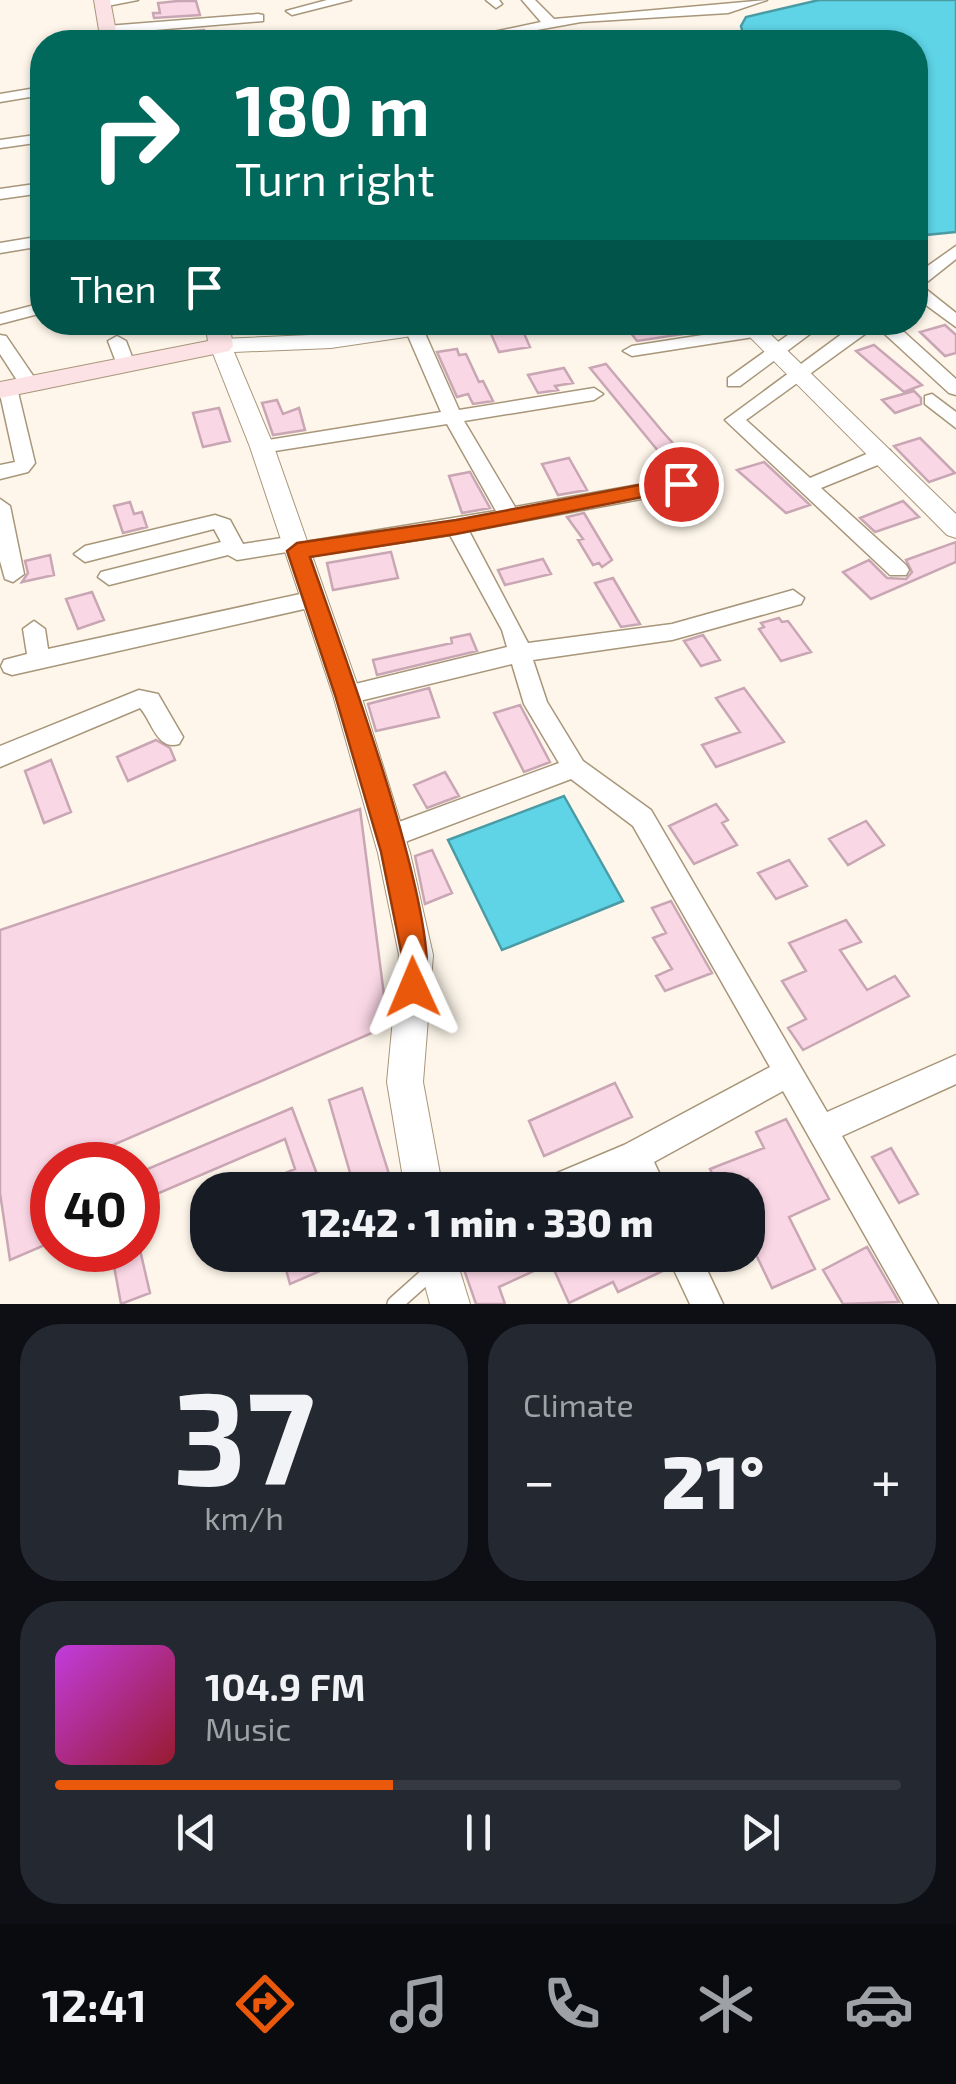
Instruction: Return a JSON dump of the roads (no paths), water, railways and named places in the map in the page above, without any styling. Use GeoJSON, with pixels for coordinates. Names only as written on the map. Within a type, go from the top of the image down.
{"type":"FeatureCollection","features":[{"type":"Feature","properties":{"kind":"main road"},"geometry":{"type":"LineString","coordinates":[[102,2],[107,30]]}},
{"type":"Feature","properties":{"kind":"main road"},"geometry":{"type":"LineString","coordinates":[[12,388],[121,352],[214,335]]}},
{"type":"Feature","properties":{"kind":"street"},"geometry":{"type":"LineString","coordinates":[[102,2],[132,0]]}},
{"type":"Feature","properties":{"kind":"street"},"geometry":{"type":"LineString","coordinates":[[292,11],[344,0]]}},
{"type":"Feature","properties":{"kind":"street"},"geometry":{"type":"LineString","coordinates":[[528,0],[550,23]]}},
{"type":"Feature","properties":{"kind":"street"},"geometry":{"type":"LineString","coordinates":[[565,0],[581,18]]}},
{"type":"Feature","properties":{"kind":"street"},"geometry":{"type":"LineString","coordinates":[[515,30],[581,18],[761,0]]}},
{"type":"Feature","properties":{"kind":"street"},"geometry":{"type":"LineString","coordinates":[[158,30],[258,18]]}},
{"type":"Feature","properties":{"kind":"street"},"geometry":{"type":"LineString","coordinates":[[0,98],[30,93]]}},
{"type":"Feature","properties":{"kind":"street"},"geometry":{"type":"LineString","coordinates":[[0,144],[30,140]]}},
{"type":"Feature","properties":{"kind":"street"},"geometry":{"type":"LineString","coordinates":[[0,194],[30,190]]}},
{"type":"Feature","properties":{"kind":"street"},"geometry":{"type":"LineString","coordinates":[[0,248],[30,243]]}},
{"type":"Feature","properties":{"kind":"street"},"geometry":{"type":"LineString","coordinates":[[928,275],[956,251]]}},
{"type":"Feature","properties":{"kind":"street"},"geometry":{"type":"LineString","coordinates":[[928,296],[953,316]]}},
{"type":"Feature","properties":{"kind":"street"},"geometry":{"type":"LineString","coordinates":[[0,319],[30,311]]}},
{"type":"Feature","properties":{"kind":"street"},"geometry":{"type":"LineString","coordinates":[[219,335],[314,599],[389,837],[416,956],[405,1082],[421,1172]]}},
{"type":"Feature","properties":{"kind":"street"},"geometry":{"type":"LineString","coordinates":[[235,335],[331,341],[363,335]]}},
{"type":"Feature","properties":{"kind":"street"},"geometry":{"type":"LineString","coordinates":[[416,335],[452,416],[508,515]]}},
{"type":"Feature","properties":{"kind":"street"},"geometry":{"type":"LineString","coordinates":[[632,351],[710,335]]}},
{"type":"Feature","properties":{"kind":"street"},"geometry":{"type":"LineString","coordinates":[[758,335],[956,529]]}},
{"type":"Feature","properties":{"kind":"street"},"geometry":{"type":"LineString","coordinates":[[734,382],[801,335]]}},
{"type":"Feature","properties":{"kind":"street"},"geometry":{"type":"LineString","coordinates":[[851,335],[734,420],[898,570]]}},
{"type":"Feature","properties":{"kind":"street"},"geometry":{"type":"LineString","coordinates":[[896,335],[956,389]]}},
{"type":"Feature","properties":{"kind":"street"},"geometry":{"type":"LineString","coordinates":[[0,340],[25,462],[21,468],[0,472]]}},
{"type":"Feature","properties":{"kind":"street"},"geometry":{"type":"LineString","coordinates":[[262,448],[594,394]]}},
{"type":"Feature","properties":{"kind":"street"},"geometry":{"type":"LineString","coordinates":[[932,400],[956,422]]}},
{"type":"Feature","properties":{"kind":"street"},"geometry":{"type":"LineString","coordinates":[[806,487],[883,455]]}},
{"type":"Feature","properties":{"kind":"street"},"geometry":{"type":"LineString","coordinates":[[85,554],[215,522],[224,526],[232,546],[242,554],[456,527],[711,478]]}},
{"type":"Feature","properties":{"kind":"street"},"geometry":{"type":"LineString","coordinates":[[0,506],[13,574]]}},
{"type":"Feature","properties":{"kind":"street"},"geometry":{"type":"LineString","coordinates":[[456,527],[513,630],[536,704],[574,768],[642,818],[922,1304]]}},
{"type":"Feature","properties":{"kind":"street"},"geometry":{"type":"LineString","coordinates":[[109,578],[232,546]]}},
{"type":"Feature","properties":{"kind":"street"},"geometry":{"type":"LineString","coordinates":[[346,695],[520,653],[672,632],[793,598]]}},
{"type":"Feature","properties":{"kind":"street"},"geometry":{"type":"LineString","coordinates":[[12,666],[314,599]]}},
{"type":"Feature","properties":{"kind":"street"},"geometry":{"type":"LineString","coordinates":[[34,629],[39,660]]}},
{"type":"Feature","properties":{"kind":"street"},"geometry":{"type":"LineString","coordinates":[[0,757],[139,699],[150,701],[171,736]]}},
{"type":"Feature","properties":{"kind":"street"},"geometry":{"type":"LineString","coordinates":[[389,837],[574,768]]}},
{"type":"Feature","properties":{"kind":"street"},"geometry":{"type":"LineString","coordinates":[[822,1129],[956,1068]]}},
{"type":"Feature","properties":{"kind":"street"},"geometry":{"type":"LineString","coordinates":[[597,1172],[635,1156],[789,1072]]}},
{"type":"Feature","properties":{"kind":"street"},"geometry":{"type":"LineString","coordinates":[[635,1156],[643,1172]]}},
{"type":"Feature","properties":{"kind":"street"},"geometry":{"type":"LineString","coordinates":[[441,1272],[450,1304]]}},
{"type":"Feature","properties":{"kind":"street"},"geometry":{"type":"LineString","coordinates":[[692,1272],[708,1304]]}},
{"type":"Feature","properties":{"kind":"lane"},"geometry":{"type":"LineString","coordinates":[[395,1304],[426,1272]]}},
{"type":"Feature","properties":{"kind":"water"},"geometry":{"type":"Polygon","coordinates":[[[819,0],[956,0],[956,232],[928,235],[928,30],[742,30],[746,17],[819,0]]]}},
{"type":"Feature","properties":{"kind":"water"},"geometry":{"type":"Polygon","coordinates":[[[564,796],[623,901],[502,950],[448,840],[564,796]]]}}]}
